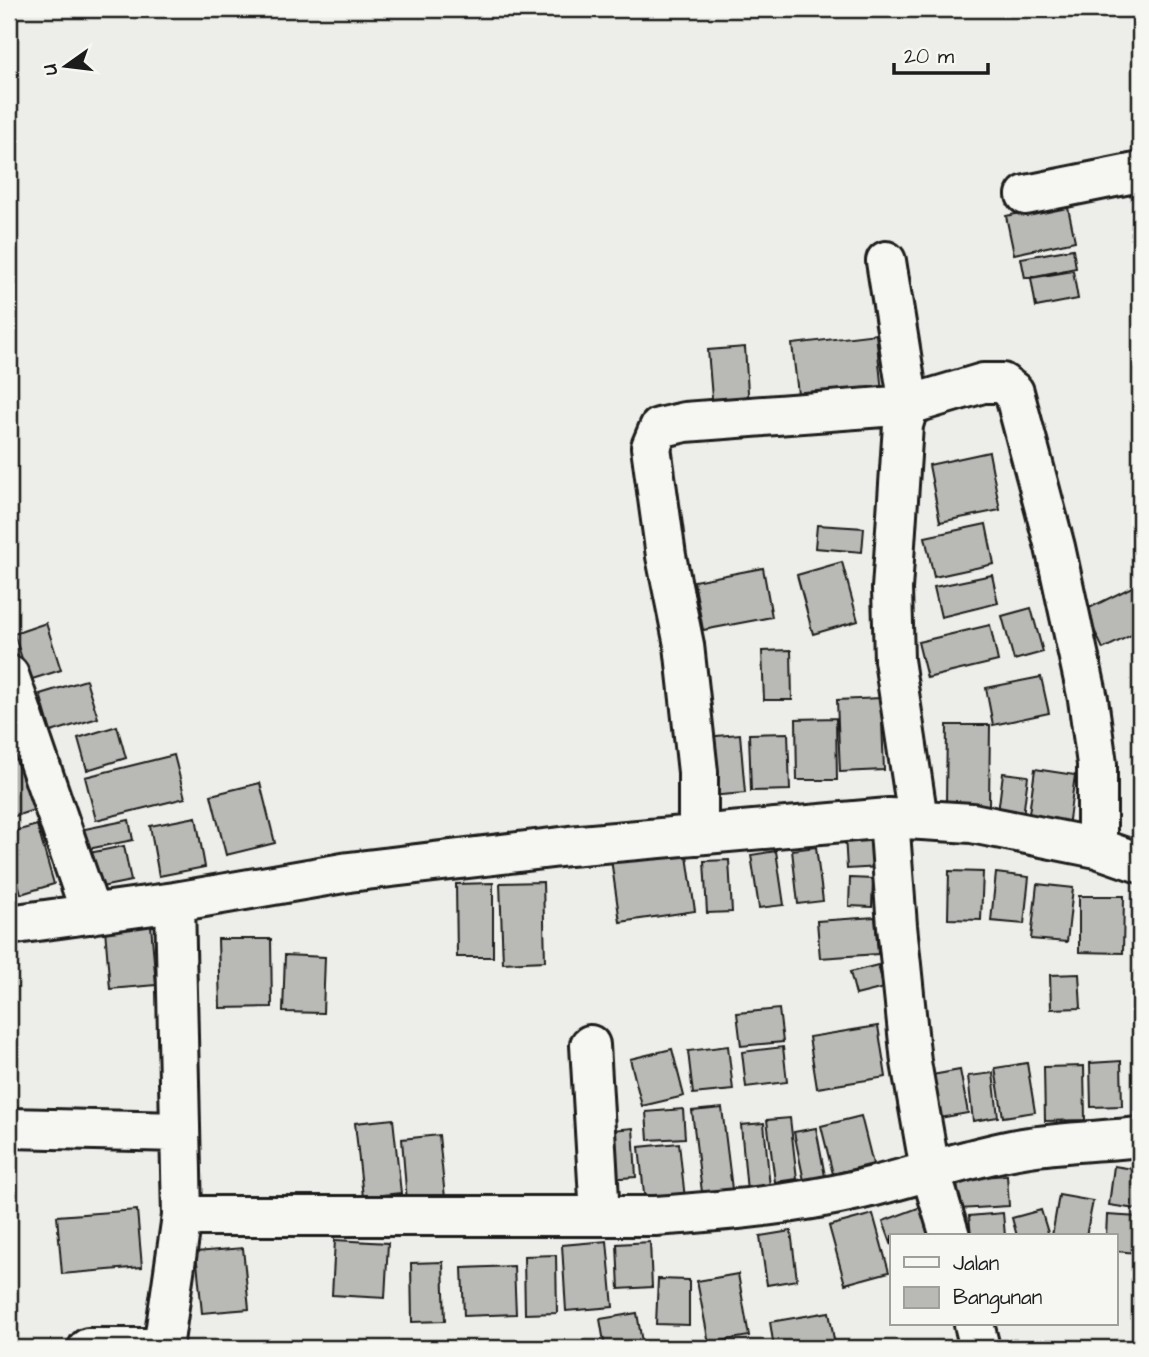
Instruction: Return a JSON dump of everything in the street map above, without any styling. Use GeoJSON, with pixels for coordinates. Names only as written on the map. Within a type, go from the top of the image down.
{"type":"FeatureCollection","features":[{"type":"Feature","properties":{"kind":"street"},"geometry":{"type":"LineString","coordinates":[[1026,195],[1140,172]]}},
{"type":"Feature","properties":{"kind":"street"},"geometry":{"type":"LineString","coordinates":[[886,261],[909,405],[903,425],[892,589],[904,819],[897,926],[911,1062],[930,1170],[949,1234]]}},
{"type":"Feature","properties":{"kind":"street"},"geometry":{"type":"LineString","coordinates":[[698,835],[698,772],[685,658],[666,556],[651,447],[659,428],[685,422],[909,405],[983,383],[1002,383],[1014,392],[1055,547],[1088,699],[1097,764],[1097,848]]}},
{"type":"Feature","properties":{"kind":"street"},"geometry":{"type":"LineString","coordinates":[[9,675],[91,914]]}},
{"type":"Feature","properties":{"kind":"street"},"geometry":{"type":"LineString","coordinates":[[9,925],[175,902],[349,872],[569,846],[904,819],[972,823],[1097,848],[1140,863]]}},
{"type":"Feature","properties":{"kind":"street"},"geometry":{"type":"LineString","coordinates":[[88,1348],[163,1348],[182,1216],[175,902]]}},
{"type":"Feature","properties":{"kind":"street"},"geometry":{"type":"LineString","coordinates":[[590,1045],[600,1216]]}},
{"type":"Feature","properties":{"kind":"street"},"geometry":{"type":"LineString","coordinates":[[9,1128],[180,1132]]}},
{"type":"Feature","properties":{"kind":"street"},"geometry":{"type":"LineString","coordinates":[[182,1216],[655,1216],[715,1212],[792,1203],[864,1189],[1022,1148],[1140,1137]]}},
{"type":"Feature","properties":{"kind":"street"},"geometry":{"type":"LineString","coordinates":[[974,1326],[980,1348]]}},
{"type":"Feature","properties":{"kind":"building"},"geometry":{"type":"Polygon","coordinates":[[[1067,203],[1075,241],[1014,254],[1006,216],[1067,203]]]}},
{"type":"Feature","properties":{"kind":"building"},"geometry":{"type":"Polygon","coordinates":[[[1073,249],[1076,268],[1025,278],[1021,258],[1073,249]]]}},
{"type":"Feature","properties":{"kind":"building"},"geometry":{"type":"Polygon","coordinates":[[[1073,271],[1078,299],[1036,307],[1031,278],[1073,271]]]}},
{"type":"Feature","properties":{"kind":"building"},"geometry":{"type":"Polygon","coordinates":[[[876,334],[882,392],[799,402],[792,344],[876,334]]]}},
{"type":"Feature","properties":{"kind":"building"},"geometry":{"type":"Polygon","coordinates":[[[745,347],[749,407],[713,410],[708,350],[745,347]]]}},
{"type":"Feature","properties":{"kind":"building"},"geometry":{"type":"Polygon","coordinates":[[[989,452],[1000,510],[940,522],[929,465],[989,452]]]}},
{"type":"Feature","properties":{"kind":"building"},"geometry":{"type":"Polygon","coordinates":[[[986,524],[994,564],[934,577],[925,537],[986,524]]]}},
{"type":"Feature","properties":{"kind":"building"},"geometry":{"type":"Polygon","coordinates":[[[817,525],[864,528],[862,552],[815,548],[817,525]]]}},
{"type":"Feature","properties":{"kind":"building"},"geometry":{"type":"Polygon","coordinates":[[[842,562],[858,621],[813,634],[797,575],[842,562]]]}},
{"type":"Feature","properties":{"kind":"building"},"geometry":{"type":"Polygon","coordinates":[[[763,568],[772,617],[703,630],[694,581],[763,568]]]}},
{"type":"Feature","properties":{"kind":"building"},"geometry":{"type":"Polygon","coordinates":[[[992,575],[998,603],[941,617],[934,587],[992,575]]]}},
{"type":"Feature","properties":{"kind":"building"},"geometry":{"type":"Polygon","coordinates":[[[1138,584],[1140,631],[1103,649],[1085,610],[1138,584]]]}},
{"type":"Feature","properties":{"kind":"building"},"geometry":{"type":"Polygon","coordinates":[[[1031,608],[1043,652],[1014,660],[1002,616],[1031,608]]]}},
{"type":"Feature","properties":{"kind":"building"},"geometry":{"type":"Polygon","coordinates":[[[46,623],[61,670],[29,680],[14,634],[46,623]]]}},
{"type":"Feature","properties":{"kind":"building"},"geometry":{"type":"Polygon","coordinates":[[[990,625],[998,661],[927,678],[918,642],[990,625]]]}},
{"type":"Feature","properties":{"kind":"building"},"geometry":{"type":"Polygon","coordinates":[[[791,650],[792,700],[764,700],[762,651],[791,650]]]}},
{"type":"Feature","properties":{"kind":"building"},"geometry":{"type":"Polygon","coordinates":[[[1041,677],[1049,713],[993,725],[986,688],[1041,677]]]}},
{"type":"Feature","properties":{"kind":"building"},"geometry":{"type":"Polygon","coordinates":[[[86,680],[98,718],[51,732],[40,694],[86,680]]]}},
{"type":"Feature","properties":{"kind":"building"},"geometry":{"type":"Polygon","coordinates":[[[881,698],[884,770],[840,772],[837,700],[881,698]]]}},
{"type":"Feature","properties":{"kind":"building"},"geometry":{"type":"Polygon","coordinates":[[[836,718],[837,780],[797,780],[796,719],[836,718]]]}},
{"type":"Feature","properties":{"kind":"building"},"geometry":{"type":"Polygon","coordinates":[[[947,725],[990,725],[989,805],[946,804],[947,725]]]}},
{"type":"Feature","properties":{"kind":"building"},"geometry":{"type":"Polygon","coordinates":[[[117,726],[126,758],[87,770],[78,738],[117,726]]]}},
{"type":"Feature","properties":{"kind":"building"},"geometry":{"type":"Polygon","coordinates":[[[788,733],[790,790],[751,791],[749,734],[788,733]]]}},
{"type":"Feature","properties":{"kind":"building"},"geometry":{"type":"Polygon","coordinates":[[[740,734],[745,793],[709,796],[704,737],[740,734]]]}},
{"type":"Feature","properties":{"kind":"building"},"geometry":{"type":"Polygon","coordinates":[[[21,754],[37,809],[9,818],[9,757],[21,754]]]}},
{"type":"Feature","properties":{"kind":"building"},"geometry":{"type":"Polygon","coordinates":[[[174,755],[185,798],[96,820],[85,777],[174,755]]]}},
{"type":"Feature","properties":{"kind":"building"},"geometry":{"type":"Polygon","coordinates":[[[1035,769],[1075,775],[1068,827],[1028,821],[1035,769]]]}},
{"type":"Feature","properties":{"kind":"building"},"geometry":{"type":"Polygon","coordinates":[[[1003,773],[1028,776],[1023,816],[998,813],[1003,773]]]}},
{"type":"Feature","properties":{"kind":"building"},"geometry":{"type":"Polygon","coordinates":[[[260,783],[275,843],[226,855],[211,795],[260,783]]]}},
{"type":"Feature","properties":{"kind":"building"},"geometry":{"type":"Polygon","coordinates":[[[196,817],[205,867],[159,876],[150,826],[196,817]]]}},
{"type":"Feature","properties":{"kind":"building"},"geometry":{"type":"Polygon","coordinates":[[[129,820],[133,840],[83,850],[80,830],[129,820]]]}},
{"type":"Feature","properties":{"kind":"building"},"geometry":{"type":"Polygon","coordinates":[[[37,825],[54,884],[21,894],[9,847],[9,833],[37,825]]]}},
{"type":"Feature","properties":{"kind":"building"},"geometry":{"type":"Polygon","coordinates":[[[877,833],[880,867],[847,869],[845,835],[877,833]]]}},
{"type":"Feature","properties":{"kind":"building"},"geometry":{"type":"Polygon","coordinates":[[[124,846],[131,881],[91,889],[84,854],[124,846]]]}},
{"type":"Feature","properties":{"kind":"building"},"geometry":{"type":"Polygon","coordinates":[[[816,847],[823,901],[798,904],[792,850],[816,847]]]}},
{"type":"Feature","properties":{"kind":"building"},"geometry":{"type":"Polygon","coordinates":[[[686,849],[695,911],[620,922],[611,859],[686,849]]]}},
{"type":"Feature","properties":{"kind":"building"},"geometry":{"type":"Polygon","coordinates":[[[776,851],[784,905],[759,908],[751,855],[776,851]]]}},
{"type":"Feature","properties":{"kind":"building"},"geometry":{"type":"Polygon","coordinates":[[[729,860],[732,912],[707,913],[704,861],[729,860]]]}},
{"type":"Feature","properties":{"kind":"building"},"geometry":{"type":"Polygon","coordinates":[[[949,871],[983,872],[981,920],[948,919],[949,871]]]}},
{"type":"Feature","properties":{"kind":"building"},"geometry":{"type":"Polygon","coordinates":[[[996,873],[1029,877],[1024,924],[991,921],[996,873]]]}},
{"type":"Feature","properties":{"kind":"building"},"geometry":{"type":"Polygon","coordinates":[[[850,878],[873,879],[872,907],[849,906],[850,878]]]}},
{"type":"Feature","properties":{"kind":"building"},"geometry":{"type":"Polygon","coordinates":[[[543,882],[545,961],[503,963],[500,883],[543,882]]]}},
{"type":"Feature","properties":{"kind":"building"},"geometry":{"type":"Polygon","coordinates":[[[493,883],[493,957],[457,957],[456,884],[493,883]]]}},
{"type":"Feature","properties":{"kind":"building"},"geometry":{"type":"Polygon","coordinates":[[[1037,884],[1073,888],[1067,942],[1031,939],[1037,884]]]}},
{"type":"Feature","properties":{"kind":"building"},"geometry":{"type":"Polygon","coordinates":[[[1079,896],[1124,896],[1123,953],[1079,952],[1079,896]]]}},
{"type":"Feature","properties":{"kind":"building"},"geometry":{"type":"Polygon","coordinates":[[[875,917],[878,954],[820,958],[817,921],[875,917]]]}},
{"type":"Feature","properties":{"kind":"building"},"geometry":{"type":"Polygon","coordinates":[[[151,925],[156,985],[110,989],[105,929],[151,925]]]}},
{"type":"Feature","properties":{"kind":"building"},"geometry":{"type":"Polygon","coordinates":[[[218,939],[271,939],[272,1007],[220,1008],[218,939]]]}},
{"type":"Feature","properties":{"kind":"building"},"geometry":{"type":"Polygon","coordinates":[[[285,955],[325,957],[323,1013],[283,1012],[285,955]]]}},
{"type":"Feature","properties":{"kind":"building"},"geometry":{"type":"Polygon","coordinates":[[[878,965],[884,988],[856,995],[850,972],[878,965]]]}},
{"type":"Feature","properties":{"kind":"building"},"geometry":{"type":"Polygon","coordinates":[[[1079,974],[1081,1008],[1051,1009],[1050,975],[1079,974]]]}},
{"type":"Feature","properties":{"kind":"building"},"geometry":{"type":"Polygon","coordinates":[[[779,1009],[783,1042],[741,1046],[737,1013],[779,1009]]]}},
{"type":"Feature","properties":{"kind":"building"},"geometry":{"type":"Polygon","coordinates":[[[878,1026],[886,1077],[817,1088],[809,1037],[878,1026]]]}},
{"type":"Feature","properties":{"kind":"building"},"geometry":{"type":"Polygon","coordinates":[[[728,1046],[733,1090],[693,1094],[688,1051],[728,1046]]]}},
{"type":"Feature","properties":{"kind":"building"},"geometry":{"type":"Polygon","coordinates":[[[783,1047],[787,1082],[746,1087],[742,1052],[783,1047]]]}},
{"type":"Feature","properties":{"kind":"building"},"geometry":{"type":"Polygon","coordinates":[[[672,1049],[684,1096],[642,1106],[630,1059],[672,1049]]]}},
{"type":"Feature","properties":{"kind":"building"},"geometry":{"type":"Polygon","coordinates":[[[1121,1061],[1122,1106],[1091,1107],[1090,1063],[1121,1061]]]}},
{"type":"Feature","properties":{"kind":"building"},"geometry":{"type":"Polygon","coordinates":[[[1027,1063],[1035,1112],[1003,1117],[995,1068],[1027,1063]]]}},
{"type":"Feature","properties":{"kind":"building"},"geometry":{"type":"Polygon","coordinates":[[[1084,1066],[1085,1120],[1045,1121],[1044,1067],[1084,1066]]]}},
{"type":"Feature","properties":{"kind":"building"},"geometry":{"type":"Polygon","coordinates":[[[960,1070],[968,1113],[928,1120],[921,1077],[960,1070]]]}},
{"type":"Feature","properties":{"kind":"building"},"geometry":{"type":"Polygon","coordinates":[[[993,1073],[998,1117],[973,1121],[968,1076],[993,1073]]]}},
{"type":"Feature","properties":{"kind":"building"},"geometry":{"type":"Polygon","coordinates":[[[722,1108],[732,1189],[702,1192],[692,1111],[722,1108]]]}},
{"type":"Feature","properties":{"kind":"building"},"geometry":{"type":"Polygon","coordinates":[[[683,1109],[685,1138],[648,1140],[646,1112],[683,1109]]]}},
{"type":"Feature","properties":{"kind":"building"},"geometry":{"type":"Polygon","coordinates":[[[861,1116],[873,1164],[833,1174],[821,1126],[861,1116]]]}},
{"type":"Feature","properties":{"kind":"building"},"geometry":{"type":"Polygon","coordinates":[[[790,1118],[797,1179],[775,1182],[767,1120],[790,1118]]]}},
{"type":"Feature","properties":{"kind":"building"},"geometry":{"type":"Polygon","coordinates":[[[393,1119],[401,1193],[363,1197],[355,1123],[393,1119]]]}},
{"type":"Feature","properties":{"kind":"building"},"geometry":{"type":"Polygon","coordinates":[[[764,1123],[770,1188],[747,1191],[741,1125],[764,1123]]]}},
{"type":"Feature","properties":{"kind":"building"},"geometry":{"type":"Polygon","coordinates":[[[633,1128],[636,1177],[606,1179],[602,1131],[633,1128]]]}},
{"type":"Feature","properties":{"kind":"building"},"geometry":{"type":"Polygon","coordinates":[[[816,1128],[825,1176],[804,1181],[794,1132],[816,1128]]]}},
{"type":"Feature","properties":{"kind":"building"},"geometry":{"type":"Polygon","coordinates":[[[439,1135],[445,1198],[407,1202],[402,1139],[439,1135]]]}},
{"type":"Feature","properties":{"kind":"building"},"geometry":{"type":"Polygon","coordinates":[[[679,1143],[685,1199],[645,1203],[639,1147],[679,1143]]]}},
{"type":"Feature","properties":{"kind":"building"},"geometry":{"type":"Polygon","coordinates":[[[1114,1166],[1140,1170],[1136,1209],[1109,1205],[1114,1166]]]}},
{"type":"Feature","properties":{"kind":"building"},"geometry":{"type":"Polygon","coordinates":[[[1007,1175],[1009,1206],[959,1209],[957,1179],[1007,1175]]]}},
{"type":"Feature","properties":{"kind":"building"},"geometry":{"type":"Polygon","coordinates":[[[1059,1195],[1093,1201],[1086,1234],[1052,1234],[1059,1195]]]}},
{"type":"Feature","properties":{"kind":"building"},"geometry":{"type":"Polygon","coordinates":[[[926,1205],[937,1234],[890,1234],[890,1240],[883,1221],[926,1205]]]}},
{"type":"Feature","properties":{"kind":"building"},"geometry":{"type":"Polygon","coordinates":[[[137,1210],[142,1267],[62,1274],[57,1216],[137,1210]]]}},
{"type":"Feature","properties":{"kind":"building"},"geometry":{"type":"Polygon","coordinates":[[[1041,1210],[1048,1234],[1016,1234],[1012,1218],[1041,1210]]]}},
{"type":"Feature","properties":{"kind":"building"},"geometry":{"type":"Polygon","coordinates":[[[1003,1213],[1005,1234],[971,1234],[969,1216],[1003,1213]]]}},
{"type":"Feature","properties":{"kind":"building"},"geometry":{"type":"Polygon","coordinates":[[[873,1214],[889,1272],[845,1284],[829,1226],[873,1214]]]}},
{"type":"Feature","properties":{"kind":"building"},"geometry":{"type":"Polygon","coordinates":[[[1107,1215],[1139,1217],[1136,1253],[1118,1251],[1118,1234],[1106,1234],[1107,1215]]]}},
{"type":"Feature","properties":{"kind":"building"},"geometry":{"type":"Polygon","coordinates":[[[791,1231],[797,1280],[767,1285],[760,1236],[791,1231]]]}},
{"type":"Feature","properties":{"kind":"building"},"geometry":{"type":"Polygon","coordinates":[[[335,1240],[388,1243],[385,1298],[332,1295],[335,1240]]]}},
{"type":"Feature","properties":{"kind":"building"},"geometry":{"type":"Polygon","coordinates":[[[607,1241],[613,1307],[566,1311],[562,1245],[607,1241]]]}},
{"type":"Feature","properties":{"kind":"building"},"geometry":{"type":"Polygon","coordinates":[[[650,1242],[652,1287],[619,1289],[617,1244],[650,1242]]]}},
{"type":"Feature","properties":{"kind":"building"},"geometry":{"type":"Polygon","coordinates":[[[243,1248],[249,1309],[202,1313],[196,1252],[243,1248]]]}},
{"type":"Feature","properties":{"kind":"building"},"geometry":{"type":"Polygon","coordinates":[[[556,1255],[557,1313],[525,1314],[524,1256],[556,1255]]]}},
{"type":"Feature","properties":{"kind":"building"},"geometry":{"type":"Polygon","coordinates":[[[443,1262],[445,1321],[412,1322],[411,1263],[443,1262]]]}},
{"type":"Feature","properties":{"kind":"building"},"geometry":{"type":"Polygon","coordinates":[[[514,1266],[516,1314],[464,1316],[462,1268],[514,1266]]]}},
{"type":"Feature","properties":{"kind":"building"},"geometry":{"type":"Polygon","coordinates":[[[738,1274],[749,1336],[709,1343],[697,1281],[738,1274]]]}},
{"type":"Feature","properties":{"kind":"building"},"geometry":{"type":"Polygon","coordinates":[[[658,1279],[689,1280],[689,1325],[656,1324],[658,1279]]]}},
{"type":"Feature","properties":{"kind":"building"},"geometry":{"type":"Polygon","coordinates":[[[829,1312],[835,1345],[817,1348],[774,1348],[770,1322],[829,1312]]]}},
{"type":"Feature","properties":{"kind":"building"},"geometry":{"type":"Polygon","coordinates":[[[637,1313],[643,1348],[605,1348],[600,1319],[637,1313]]]}}]}
